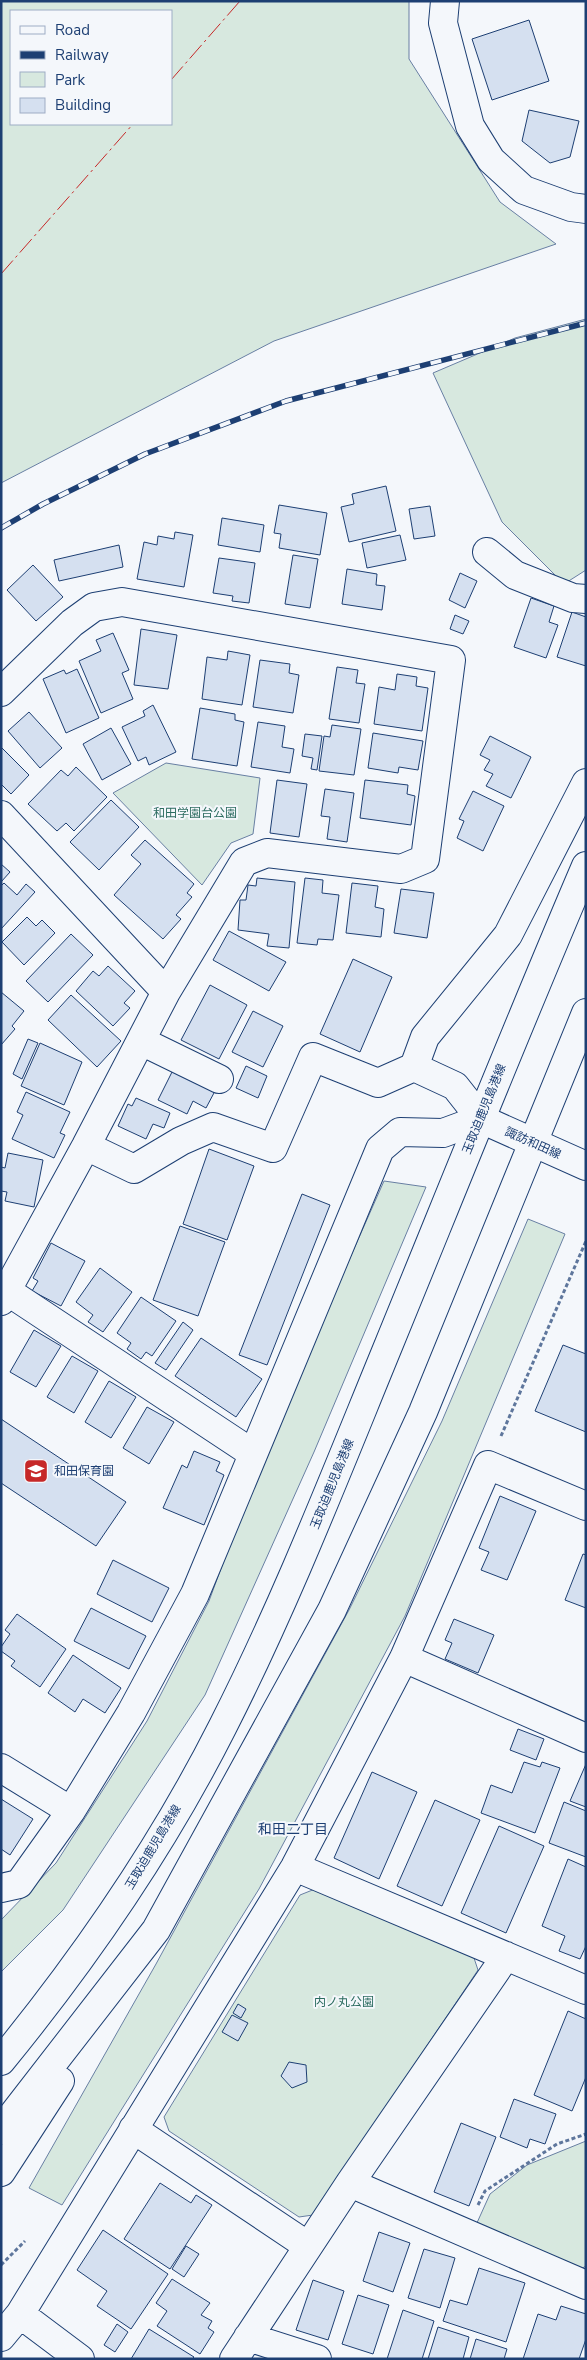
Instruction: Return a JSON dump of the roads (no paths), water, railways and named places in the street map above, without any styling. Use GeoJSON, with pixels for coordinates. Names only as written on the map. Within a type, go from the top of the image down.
{"type":"FeatureCollection","features":[{"type":"Feature","properties":{"kind":"street"},"geometry":{"type":"LineString","coordinates":[[445,1],[443,23],[470,126],[491,160],[524,190],[571,207],[586,209]]}},
{"type":"Feature","properties":{"kind":"street"},"geometry":{"type":"LineString","coordinates":[[487,552],[515,575],[573,598],[586,599]]}},
{"type":"Feature","properties":{"kind":"street"},"geometry":{"type":"LineString","coordinates":[[1,692],[72,623],[94,608],[108,603],[122,602],[451,660],[426,858],[401,869],[268,853],[244,862],[166,992],[86,1146],[4,1296],[252,1453]]}},
{"type":"Feature","properties":{"kind":"street"},"geometry":{"type":"LineString","coordinates":[[86,1146],[134,1169],[181,1141],[213,1127],[273,1148],[313,1057],[378,1084],[414,1067],[425,1037],[508,934],[586,783]]}},
{"type":"Feature","properties":{"kind":"street"},"geometry":{"type":"LineString","coordinates":[[1,815],[166,992]]}},
{"type":"Feature","properties":{"kind":"street","name":"玉取迫鹿児島港線"},"geometry":{"type":"LineString","coordinates":[[1,2061],[44,2008],[145,1865],[226,1719],[290,1585],[480,1119],[586,866]]}},
{"type":"Feature","properties":{"kind":"street"},"geometry":{"type":"LineString","coordinates":[[1,2172],[156,1930],[332,1610],[423,1412],[586,1013]]}},
{"type":"Feature","properties":{"kind":"street"},"geometry":{"type":"LineString","coordinates":[[141,1040],[219,1079]]}},
{"type":"Feature","properties":{"kind":"street"},"geometry":{"type":"LineString","coordinates":[[7,1891],[71,1811],[131,1713],[194,1594],[380,1149],[400,1132],[443,1133],[480,1119],[455,1086],[414,1067]]}},
{"type":"Feature","properties":{"kind":"street","name":"諏訪和田線"},"geometry":{"type":"LineString","coordinates":[[480,1119],[586,1166]]}},
{"type":"Feature","properties":{"kind":"street"},"geometry":{"type":"LineString","coordinates":[[1,2337],[20,2314],[295,1867],[404,1658],[488,1464],[586,1506]]}},
{"type":"Feature","properties":{"kind":"street"},"geometry":{"type":"LineString","coordinates":[[404,1658],[586,1738]]}},
{"type":"Feature","properties":{"kind":"street"},"geometry":{"type":"LineString","coordinates":[[1,1768],[71,1811]]}},
{"type":"Feature","properties":{"kind":"street"},"geometry":{"type":"LineString","coordinates":[[295,1867],[586,1990]]}},
{"type":"Feature","properties":{"kind":"street"},"geometry":{"type":"LineString","coordinates":[[1,2130],[156,1930]]}},
{"type":"Feature","properties":{"kind":"street"},"geometry":{"type":"LineString","coordinates":[[317,2359],[241,2348],[350,2183],[506,1956]]}},
{"type":"Feature","properties":{"kind":"street"},"geometry":{"type":"LineString","coordinates":[[1,2044],[44,2008]]}},
{"type":"Feature","properties":{"kind":"street"},"geometry":{"type":"LineString","coordinates":[[133,2129],[308,2246]]}},
{"type":"Feature","properties":{"kind":"street"},"geometry":{"type":"LineString","coordinates":[[350,2183],[586,2285]]}},
{"type":"Feature","properties":{"kind":"street"},"geometry":{"type":"LineString","coordinates":[[20,2314],[80,2359]]}},
{"type":"Feature","properties":{"kind":"railway"},"geometry":{"type":"LineString","coordinates":[[1,528],[43,504],[145,454],[286,401],[586,323]]}},
{"type":"Feature","properties":{"kind":"place","name":"和田保育園"},"geometry":{"type":"Point","coordinates":[36,1471]}},
{"type":"Feature","properties":{"kind":"district","name":"和田二丁目"},"geometry":{"type":"Point","coordinates":[293,1829]}},
{"type":"Feature","properties":{"kind":"park label","name":"和田学園台公園"},"geometry":{"type":"Point","coordinates":[195,813]}},
{"type":"Feature","properties":{"kind":"park label","name":"内ノ丸公園"},"geometry":{"type":"Point","coordinates":[344,2002]}}]}
